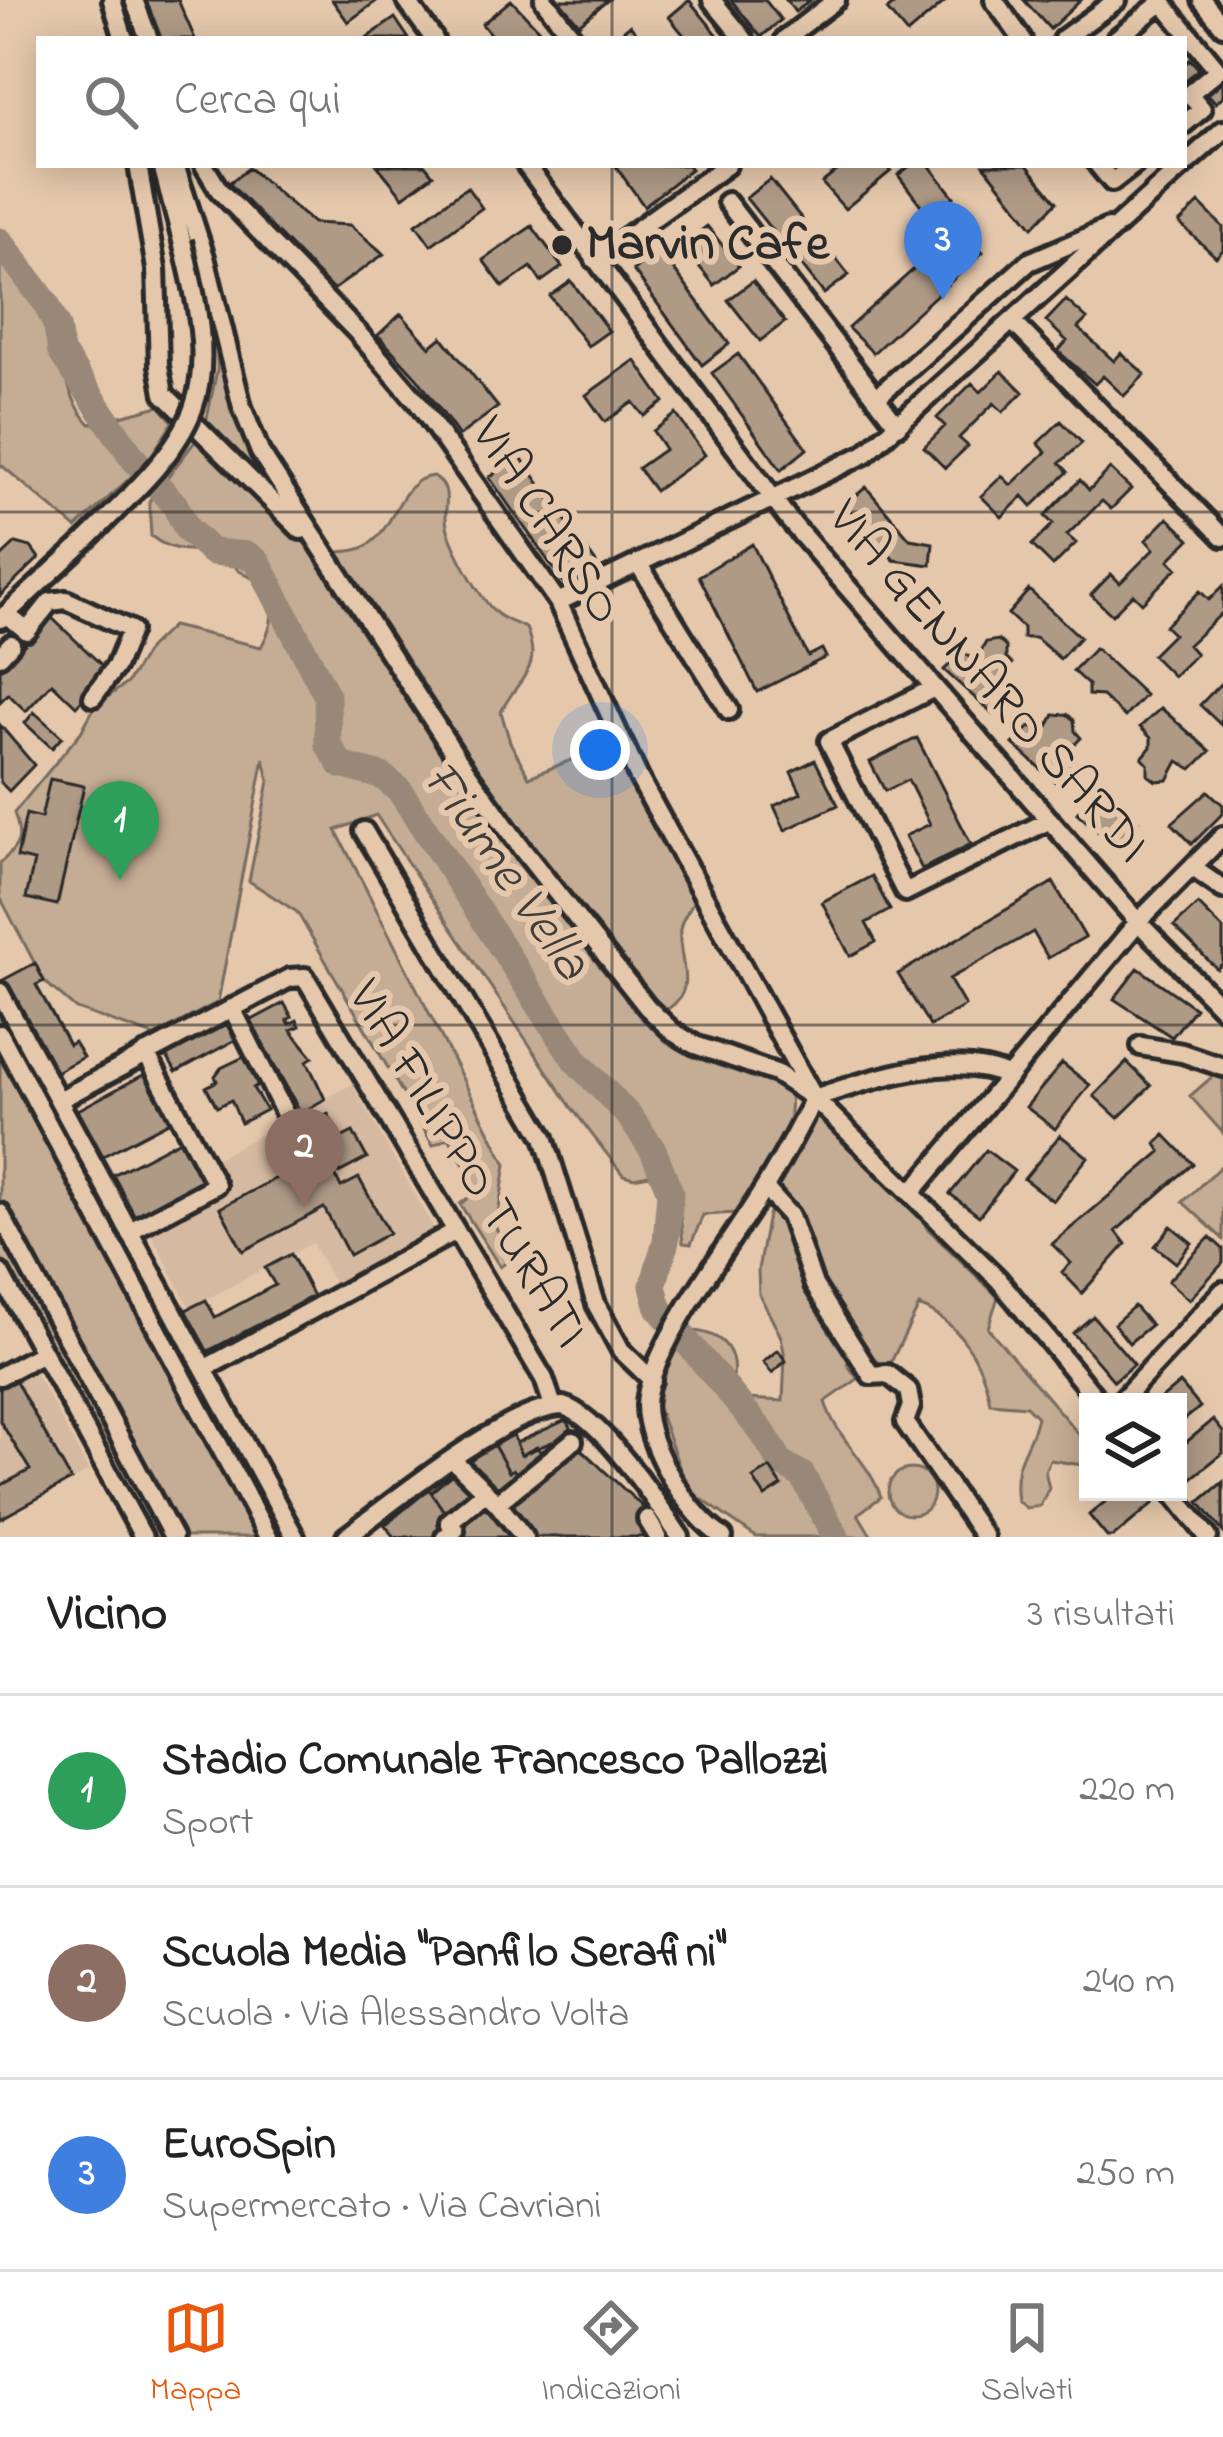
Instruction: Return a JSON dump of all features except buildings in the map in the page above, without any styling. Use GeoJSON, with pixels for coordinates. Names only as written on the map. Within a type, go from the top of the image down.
{"type":"FeatureCollection","features":[{"type":"Feature","properties":{"kind":"street"},"geometry":{"type":"LineString","coordinates":[[111,0],[111,36]]}},
{"type":"Feature","properties":{"kind":"street"},"geometry":{"type":"LineString","coordinates":[[111,0],[123,36]]}},
{"type":"Feature","properties":{"kind":"street"},"geometry":{"type":"LineString","coordinates":[[134,0],[148,36]]}},
{"type":"Feature","properties":{"kind":"street"},"geometry":{"type":"LineString","coordinates":[[406,0],[432,36]]}},
{"type":"Feature","properties":{"kind":"street"},"geometry":{"type":"LineString","coordinates":[[544,0],[566,36]]}},
{"type":"Feature","properties":{"kind":"street"},"geometry":{"type":"LineString","coordinates":[[712,0],[742,36]]}},
{"type":"Feature","properties":{"kind":"street"},"geometry":{"type":"LineString","coordinates":[[789,36],[836,0]]}},
{"type":"Feature","properties":{"kind":"street"},"geometry":{"type":"LineString","coordinates":[[994,0],[1020,36]]}},
{"type":"Feature","properties":{"kind":"street"},"geometry":{"type":"LineString","coordinates":[[1067,36],[1117,0]]}},
{"type":"Feature","properties":{"kind":"street"},"geometry":{"type":"LineString","coordinates":[[1202,0],[1223,26]]}},
{"type":"Feature","properties":{"kind":"street"},"geometry":{"type":"LineString","coordinates":[[1120,36],[1162,2],[1219,70],[1189,94],[1202,110],[1187,122]]}},
{"type":"Feature","properties":{"kind":"street"},"geometry":{"type":"LineString","coordinates":[[1206,55],[1223,41]]}},
{"type":"Feature","properties":{"kind":"street"},"geometry":{"type":"LineString","coordinates":[[1187,162],[1223,130]]}},
{"type":"Feature","properties":{"kind":"street"},"geometry":{"type":"LineString","coordinates":[[139,168],[156,269],[164,394],[322,549]]}},
{"type":"Feature","properties":{"kind":"street"},"geometry":{"type":"LineString","coordinates":[[93,697],[116,666],[131,630],[66,600],[50,602],[27,631],[3,617],[167,457],[194,412],[203,344],[200,311],[162,168]]}},
{"type":"Feature","properties":{"kind":"street"},"geometry":{"type":"LineString","coordinates":[[176,168],[205,257],[249,429],[260,452],[521,849],[647,1007],[673,1032],[695,1045],[776,1073],[814,1098],[998,1279],[1092,1393]]}},
{"type":"Feature","properties":{"kind":"street","name":"VIA CARSO"},"geometry":{"type":"LineString","coordinates":[[206,168],[219,190],[358,333],[418,404],[558,602],[639,778],[814,1098]]}},
{"type":"Feature","properties":{"kind":"street","name":"VIA GENNARO SARDI"},"geometry":{"type":"LineString","coordinates":[[528,168],[773,499],[1138,922],[1223,1009]]}},
{"type":"Feature","properties":{"kind":"street"},"geometry":{"type":"LineString","coordinates":[[595,260],[724,168]]}},
{"type":"Feature","properties":{"kind":"street"},"geometry":{"type":"LineString","coordinates":[[1100,168],[1112,182],[1130,168]]}},
{"type":"Feature","properties":{"kind":"street"},"geometry":{"type":"LineString","coordinates":[[558,602],[865,454],[1181,168]]}},
{"type":"Feature","properties":{"kind":"street"},"geometry":{"type":"LineString","coordinates":[[727,202],[898,426]]}},
{"type":"Feature","properties":{"kind":"street"},"geometry":{"type":"LineString","coordinates":[[876,398],[1029,262],[1120,222]]}},
{"type":"Feature","properties":{"kind":"street"},"geometry":{"type":"LineString","coordinates":[[1014,323],[1223,537]]}},
{"type":"Feature","properties":{"kind":"street"},"geometry":{"type":"LineString","coordinates":[[638,563],[729,710]]}},
{"type":"Feature","properties":{"kind":"street"},"geometry":{"type":"LineString","coordinates":[[934,688],[829,741],[905,892],[1050,820]]}},
{"type":"Feature","properties":{"kind":"street"},"geometry":{"type":"LineString","coordinates":[[364,831],[544,1137],[602,1317],[621,1350],[652,1380]]}},
{"type":"Feature","properties":{"kind":"street"},"geometry":{"type":"LineString","coordinates":[[913,1191],[1138,922],[1223,836]]}},
{"type":"Feature","properties":{"kind":"street"},"geometry":{"type":"LineString","coordinates":[[1193,868],[1223,889]]}},
{"type":"Feature","properties":{"kind":"street","name":"VIA FILIPPO TURATI"},"geometry":{"type":"LineString","coordinates":[[232,1008],[305,976],[544,1379],[553,1406]]}},
{"type":"Feature","properties":{"kind":"street"},"geometry":{"type":"LineString","coordinates":[[0,992],[296,1537]]}},
{"type":"Feature","properties":{"kind":"street"},"geometry":{"type":"LineString","coordinates":[[58,1100],[232,1008],[286,1116]]}},
{"type":"Feature","properties":{"kind":"street"},"geometry":{"type":"LineString","coordinates":[[0,1034],[268,1537]]}},
{"type":"Feature","properties":{"kind":"street"},"geometry":{"type":"LineString","coordinates":[[1141,1046],[1223,1067]]}},
{"type":"Feature","properties":{"kind":"street"},"geometry":{"type":"LineString","coordinates":[[130,1232],[216,1185],[146,1053]]}},
{"type":"Feature","properties":{"kind":"street"},"geometry":{"type":"LineString","coordinates":[[723,1537],[690,1509],[664,1462],[646,1405],[668,1345],[707,1274],[765,1188],[814,1098],[906,1071],[993,1070],[1009,1077]]}},
{"type":"Feature","properties":{"kind":"street"},"geometry":{"type":"LineString","coordinates":[[765,1188],[790,1216],[814,1285],[871,1375],[888,1374],[908,1390],[911,1406],[904,1422],[984,1537]]}},
{"type":"Feature","properties":{"kind":"street"},"geometry":{"type":"LineString","coordinates":[[0,1213],[173,1537]]}},
{"type":"Feature","properties":{"kind":"street"},"geometry":{"type":"LineString","coordinates":[[204,1369],[454,1232]]}},
{"type":"Feature","properties":{"kind":"street"},"geometry":{"type":"LineString","coordinates":[[0,1273],[143,1537]]}},
{"type":"Feature","properties":{"kind":"street"},"geometry":{"type":"LineString","coordinates":[[1128,1393],[1223,1291]]}},
{"type":"Feature","properties":{"kind":"street"},"geometry":{"type":"LineString","coordinates":[[0,1376],[43,1353]]}},
{"type":"Feature","properties":{"kind":"street"},"geometry":{"type":"LineString","coordinates":[[346,1537],[508,1423],[553,1406],[572,1408],[588,1421],[643,1483],[680,1537]]}},
{"type":"Feature","properties":{"kind":"street"},"geometry":{"type":"LineString","coordinates":[[446,1537],[455,1530],[449,1522],[573,1442]]}},
{"type":"Feature","properties":{"kind":"street"},"geometry":{"type":"LineString","coordinates":[[453,1460],[524,1537]]}},
{"type":"Feature","properties":{"kind":"street"},"geometry":{"type":"LineString","coordinates":[[1179,1501],[1208,1537]]}},
{"type":"Feature","properties":{"kind":"street"},"geometry":{"type":"LineString","coordinates":[[647,1519],[658,1537]]}},
{"type":"Feature","properties":{"kind":"shaded area"},"geometry":{"type":"Polygon","coordinates":[[[5,256],[46,319],[70,391],[90,424],[159,406],[173,422],[148,461],[76,528],[0,464],[0,260],[5,256]]]}},
{"type":"Feature","properties":{"kind":"shaded area"},"geometry":{"type":"Polygon","coordinates":[[[217,328],[294,514],[205,428],[217,370],[217,328]]]}},
{"type":"Feature","properties":{"kind":"shaded area"},"geometry":{"type":"Polygon","coordinates":[[[196,440],[323,561],[541,886],[642,1019],[678,1047],[771,1078],[790,1096],[787,1129],[766,1172],[737,1213],[703,1215],[691,1244],[683,1243],[679,1205],[649,1175],[623,1175],[571,1107],[376,815],[336,830],[506,1164],[496,1228],[513,1258],[500,1267],[460,1204],[478,1190],[449,1138],[433,1145],[297,912],[249,881],[269,781],[264,758],[218,1002],[154,1036],[76,1009],[44,981],[0,897],[0,863],[19,836],[14,813],[81,732],[95,706],[127,683],[149,648],[172,626],[261,647],[271,624],[264,585],[238,570],[222,548],[176,548],[151,536],[149,501],[196,440]]]}},
{"type":"Feature","properties":{"kind":"shaded area"},"geometry":{"type":"Polygon","coordinates":[[[434,476],[445,490],[447,527],[472,579],[496,613],[526,628],[531,643],[530,665],[501,712],[510,742],[529,777],[618,741],[696,895],[680,930],[683,992],[668,1009],[653,1002],[517,834],[330,553],[368,545],[413,485],[434,476]]]}},
{"type":"Feature","properties":{"kind":"shaded area"},"geometry":{"type":"Polygon","coordinates":[[[0,1007],[285,1537],[151,1537],[0,1256],[0,1007]]]}},
{"type":"Feature","properties":{"kind":"shaded area"},"geometry":{"type":"Polygon","coordinates":[[[1220,1070],[1223,1073],[1223,1133],[1190,1096],[1220,1070]]]}},
{"type":"Feature","properties":{"kind":"shaded area"},"geometry":{"type":"Polygon","coordinates":[[[352,1084],[436,1232],[335,1285],[312,1243],[190,1308],[148,1228],[223,1187],[210,1162],[352,1084]]]}},
{"type":"Feature","properties":{"kind":"shaded area"},"geometry":{"type":"Polygon","coordinates":[[[819,1107],[924,1214],[926,1227],[998,1297],[988,1328],[1079,1434],[1079,1465],[1050,1460],[1045,1471],[1049,1488],[1040,1506],[1026,1508],[1017,1501],[1016,1486],[1037,1417],[1026,1406],[990,1403],[982,1372],[967,1345],[946,1322],[919,1306],[888,1368],[859,1350],[847,1364],[858,1379],[825,1402],[881,1497],[858,1514],[872,1537],[756,1537],[694,1494],[658,1408],[660,1384],[672,1353],[694,1331],[714,1336],[727,1347],[733,1363],[732,1384],[747,1399],[783,1401],[785,1357],[781,1337],[759,1294],[758,1270],[768,1215],[790,1151],[819,1107]]]}},
{"type":"Feature","properties":{"kind":"shaded area"},"geometry":{"type":"Polygon","coordinates":[[[1223,1164],[1223,1239],[1183,1202],[1223,1164]]]}},
{"type":"Feature","properties":{"kind":"shaded area"},"geometry":{"type":"Polygon","coordinates":[[[33,1368],[89,1471],[0,1519],[0,1386],[33,1368]]]}},
{"type":"Feature","properties":{"kind":"shaded area"},"geometry":{"type":"Polygon","coordinates":[[[911,1469],[927,1476],[934,1492],[927,1508],[911,1515],[895,1508],[888,1492],[895,1476],[911,1469]]]}},
{"type":"Feature","properties":{"kind":"waterway","name":"Fiume Vella"},"geometry":{"type":"LineString","coordinates":[[0,241],[46,303],[61,352],[133,458],[175,505],[187,529],[212,552],[248,555],[258,562],[327,696],[328,744],[341,765],[382,776],[400,791],[576,1061],[630,1117],[653,1150],[670,1192],[666,1241],[653,1286],[659,1308],[763,1433],[781,1463],[802,1475],[836,1537]]}},
{"type":"Feature","properties":{"kind":"place","name":"Marvin Cafe"},"geometry":{"type":"Point","coordinates":[562,245]}},
{"type":"Feature","properties":{"kind":"place","name":"EuroSpin"},"geometry":{"type":"Point","coordinates":[943,300]}},
{"type":"Feature","properties":{"kind":"place","name":"Stadio Comunale Francesco Pallozzi"},"geometry":{"type":"Point","coordinates":[120,880]}},
{"type":"Feature","properties":{"kind":"place","name":"Scuola Media \"Panfilo Serafini\""},"geometry":{"type":"Point","coordinates":[304,1207]}}]}
